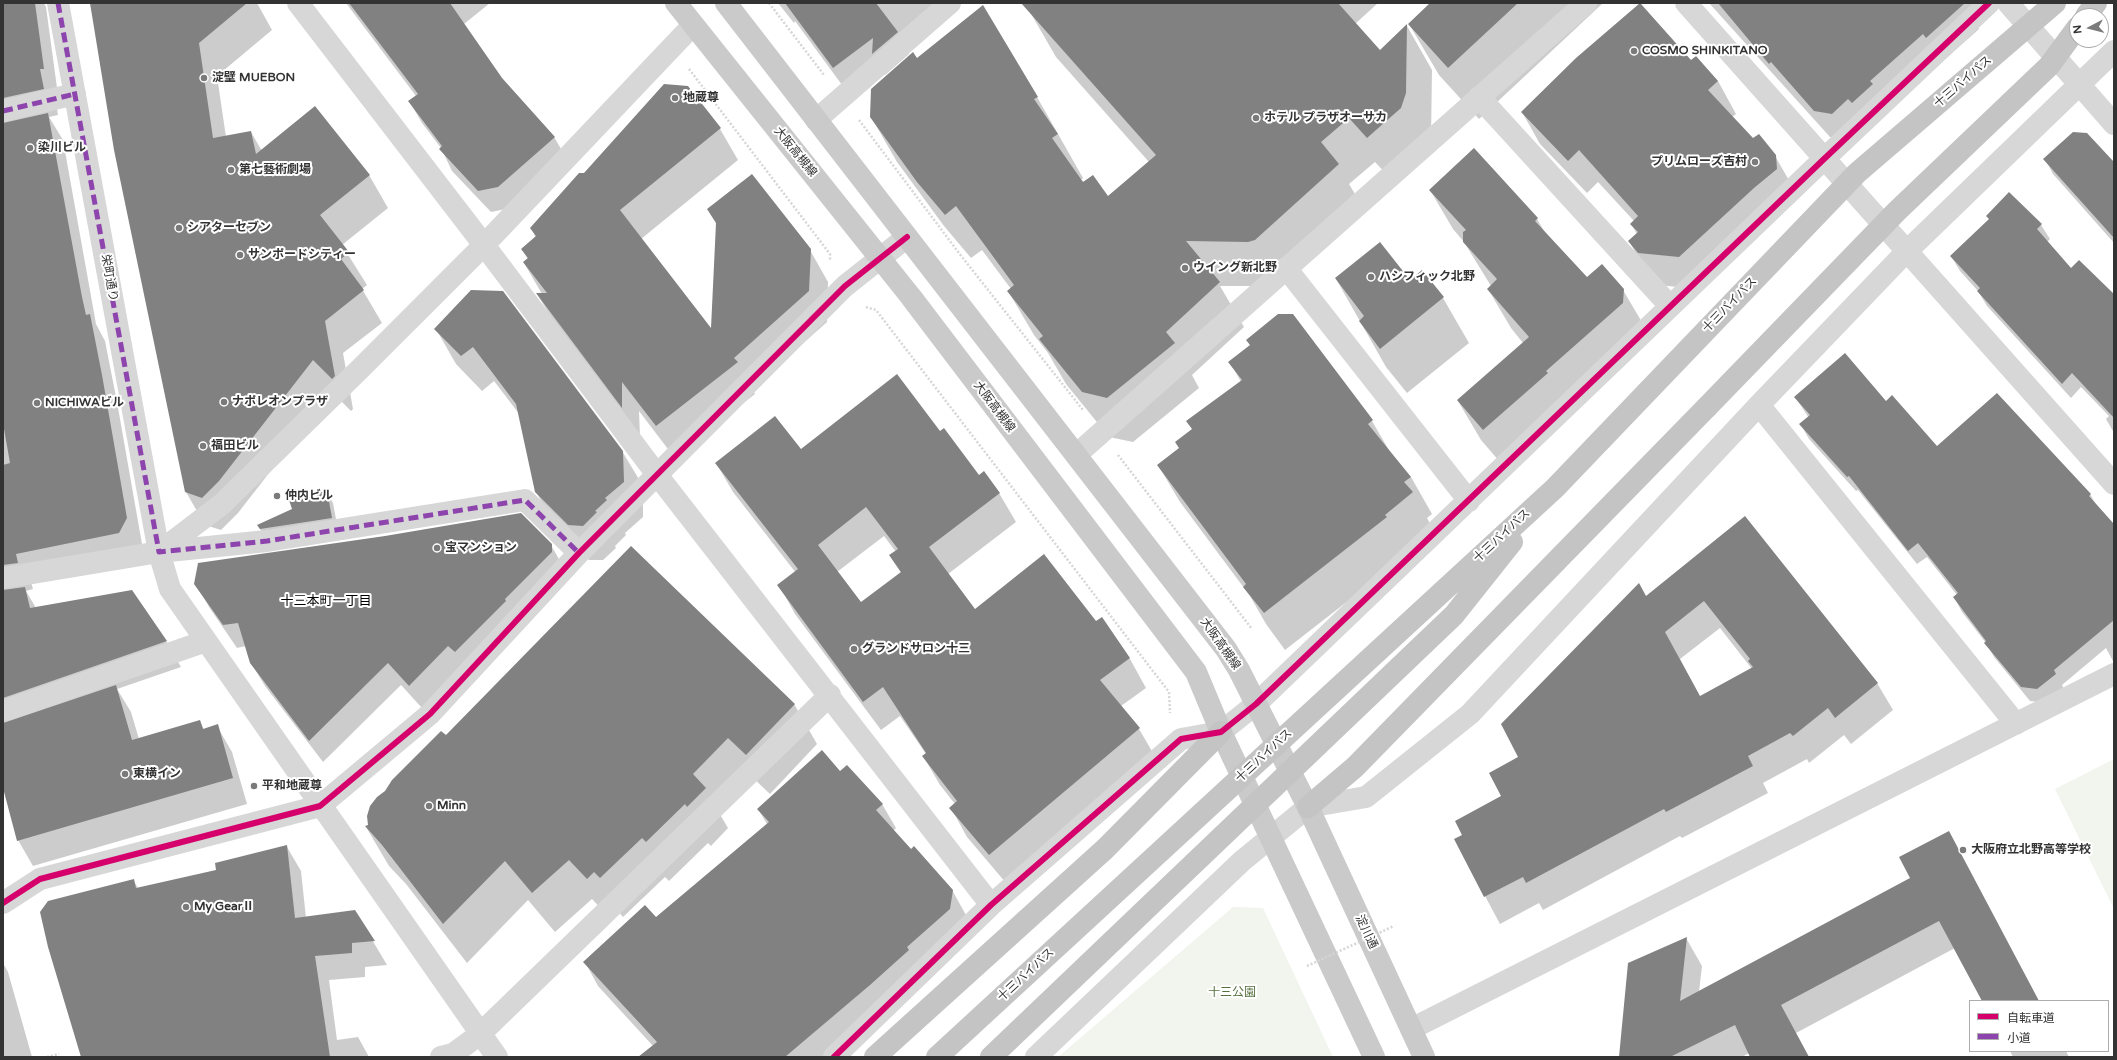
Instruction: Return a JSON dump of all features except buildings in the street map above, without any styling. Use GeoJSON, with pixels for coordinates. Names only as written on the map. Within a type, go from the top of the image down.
{"type":"FeatureCollection","features":[{"type":"Feature","properties":{"kind":"highway","name":"十三バイパス"},"geometry":{"type":"LineString","coordinates":[[937,1057],[1555,488],[1857,173],[2055,3]]}},
{"type":"Feature","properties":{"kind":"highway"},"geometry":{"type":"LineString","coordinates":[[1308,807],[1355,767],[1897,211],[2049,66],[2069,39]]}},
{"type":"Feature","properties":{"kind":"highway"},"geometry":{"type":"LineString","coordinates":[[990,1057],[1454,615],[1555,488]]}},
{"type":"Feature","properties":{"kind":"highway"},"geometry":{"type":"LineString","coordinates":[[874,1057],[1105,849],[1221,732]]}},
{"type":"Feature","properties":{"kind":"main road","name":"大阪高槻線"},"geometry":{"type":"LineString","coordinates":[[676,3],[880,258],[1196,672],[1221,732],[1270,837]]}},
{"type":"Feature","properties":{"kind":"main road","name":"大阪高槻線"},"geometry":{"type":"LineString","coordinates":[[726,3],[1221,641],[1239,670],[1308,807]]}},
{"type":"Feature","properties":{"kind":"main road","name":"淀川通"},"geometry":{"type":"LineString","coordinates":[[1308,807],[1424,1057]]}},
{"type":"Feature","properties":{"kind":"main road"},"geometry":{"type":"LineString","coordinates":[[1270,837],[1374,1057]]}},
{"type":"Feature","properties":{"kind":"street","name":"栄町通り"},"geometry":{"type":"LineString","coordinates":[[58,3],[159,552],[170,589],[320,806],[480,1034],[498,1057]]}},
{"type":"Feature","properties":{"kind":"street"},"geometry":{"type":"LineString","coordinates":[[298,3],[484,245],[658,476],[830,695],[991,905]]}},
{"type":"Feature","properties":{"kind":"street"},"geometry":{"type":"LineString","coordinates":[[816,120],[950,3]]}},
{"type":"Feature","properties":{"kind":"street"},"geometry":{"type":"LineString","coordinates":[[1076,455],[1586,3]]}},
{"type":"Feature","properties":{"kind":"street"},"geometry":{"type":"LineString","coordinates":[[1686,3],[2114,484]]}},
{"type":"Feature","properties":{"kind":"street"},"geometry":{"type":"LineString","coordinates":[[834,1057],[991,905],[1181,739],[1221,732],[1256,704],[1469,501],[1670,306],[1989,3]]}},
{"type":"Feature","properties":{"kind":"street"},"geometry":{"type":"LineString","coordinates":[[2008,3],[2114,124]]}},
{"type":"Feature","properties":{"kind":"street"},"geometry":{"type":"LineString","coordinates":[[159,552],[222,504],[484,245],[693,25]]}},
{"type":"Feature","properties":{"kind":"street"},"geometry":{"type":"LineString","coordinates":[[1036,1057],[1242,861],[1270,837],[1308,807],[1366,797],[1470,714],[1759,405],[1907,251],[2114,51]]}},
{"type":"Feature","properties":{"kind":"street"},"geometry":{"type":"LineString","coordinates":[[3,111],[75,94]]}},
{"type":"Feature","properties":{"kind":"street"},"geometry":{"type":"LineString","coordinates":[[1479,97],[1670,306]]}},
{"type":"Feature","properties":{"kind":"street"},"geometry":{"type":"LineString","coordinates":[[7,900],[40,879],[320,806],[430,714],[580,553],[846,286],[908,237]]}},
{"type":"Feature","properties":{"kind":"street"},"geometry":{"type":"LineString","coordinates":[[1286,268],[1469,501]]}},
{"type":"Feature","properties":{"kind":"street"},"geometry":{"type":"LineString","coordinates":[[1759,405],[2016,724]]}},
{"type":"Feature","properties":{"kind":"street"},"geometry":{"type":"LineString","coordinates":[[3,578],[159,552],[267,541],[525,500],[580,553]]}},
{"type":"Feature","properties":{"kind":"street"},"geometry":{"type":"LineString","coordinates":[[3,711],[206,640]]}},
{"type":"Feature","properties":{"kind":"street"},"geometry":{"type":"LineString","coordinates":[[1411,1029],[2114,674]]}},
{"type":"Feature","properties":{"kind":"street"},"geometry":{"type":"LineString","coordinates":[[440,1057],[453,1054],[480,1034],[830,695]]}},
{"type":"Feature","properties":{"kind":"path"},"geometry":{"type":"LineString","coordinates":[[769,3],[962,257],[1101,433],[1252,629]]}},
{"type":"Feature","properties":{"kind":"path"},"geometry":{"type":"LineString","coordinates":[[672,47],[830,254],[830,265]]}},
{"type":"Feature","properties":{"kind":"path"},"geometry":{"type":"LineString","coordinates":[[864,306],[876,310],[1169,692],[1170,714]]}},
{"type":"Feature","properties":{"kind":"path"},"geometry":{"type":"LineString","coordinates":[[1307,966],[1394,926]]}},
{"type":"Feature","properties":{"kind":"path"},"geometry":{"type":"LineString","coordinates":[[47,1057],[59,1054]]}},
{"type":"Feature","properties":{"kind":"green space"},"geometry":{"type":"Polygon","coordinates":[[[2114,759],[2114,909],[2055,789],[2114,759]]]}},
{"type":"Feature","properties":{"kind":"green space","name":"十三公園"},"geometry":{"type":"Polygon","coordinates":[[[1233,907],[1263,908],[1333,1057],[1058,1057],[1233,907]]]}},
{"type":"Feature","properties":{"kind":"marked path"},"geometry":{"type":"LineString","coordinates":[[58,3],[159,552],[267,541],[525,500],[579,553]]}},
{"type":"Feature","properties":{"kind":"marked path"},"geometry":{"type":"LineString","coordinates":[[3,111],[75,94]]}},
{"type":"Feature","properties":{"kind":"cycle path"},"geometry":{"type":"LineString","coordinates":[[834,1057],[991,905],[1181,739],[1221,732],[1256,704],[1824,159],[1989,3]]}},
{"type":"Feature","properties":{"kind":"cycle path"},"geometry":{"type":"LineString","coordinates":[[3,903],[40,879],[320,806],[430,714],[579,553],[845,286],[907,237]]}},
{"type":"Feature","properties":{"kind":"place","name":"COSMO SHINKITANO"},"geometry":{"type":"Point","coordinates":[1634,51]}},
{"type":"Feature","properties":{"kind":"place","name":"淀壁 MUEBON"},"geometry":{"type":"Point","coordinates":[204,78]}},
{"type":"Feature","properties":{"kind":"place","name":"地蔵尊"},"geometry":{"type":"Point","coordinates":[675,98]}},
{"type":"Feature","properties":{"kind":"place","name":"ホテル プラザオーサカ"},"geometry":{"type":"Point","coordinates":[1256,118]}},
{"type":"Feature","properties":{"kind":"place","name":"染川ビル"},"geometry":{"type":"Point","coordinates":[30,148]}},
{"type":"Feature","properties":{"kind":"place","name":"プリムローズ吉村"},"geometry":{"type":"Point","coordinates":[1755,162]}},
{"type":"Feature","properties":{"kind":"place","name":"第七藝術劇場"},"geometry":{"type":"Point","coordinates":[231,170]}},
{"type":"Feature","properties":{"kind":"place","name":"シアターセブン"},"geometry":{"type":"Point","coordinates":[179,228]}},
{"type":"Feature","properties":{"kind":"place","name":"サンポードシティー"},"geometry":{"type":"Point","coordinates":[240,255]}},
{"type":"Feature","properties":{"kind":"place","name":"ウイング新北野"},"geometry":{"type":"Point","coordinates":[1185,268]}},
{"type":"Feature","properties":{"kind":"place","name":"ハシフィック北野"},"geometry":{"type":"Point","coordinates":[1371,277]}},
{"type":"Feature","properties":{"kind":"place","name":"ナポレオンプラザ"},"geometry":{"type":"Point","coordinates":[224,402]}},
{"type":"Feature","properties":{"kind":"place","name":"NICHIWAビル"},"geometry":{"type":"Point","coordinates":[37,403]}},
{"type":"Feature","properties":{"kind":"place","name":"福田ビル"},"geometry":{"type":"Point","coordinates":[203,446]}},
{"type":"Feature","properties":{"kind":"place","name":"仲内ビル"},"geometry":{"type":"Point","coordinates":[277,496]}},
{"type":"Feature","properties":{"kind":"place","name":"宝マンション"},"geometry":{"type":"Point","coordinates":[437,548]}},
{"type":"Feature","properties":{"kind":"place","name":"グランドサロン十三"},"geometry":{"type":"Point","coordinates":[854,649]}},
{"type":"Feature","properties":{"kind":"place","name":"東横イン"},"geometry":{"type":"Point","coordinates":[125,774]}},
{"type":"Feature","properties":{"kind":"place","name":"平和地蔵尊"},"geometry":{"type":"Point","coordinates":[254,786]}},
{"type":"Feature","properties":{"kind":"place","name":"Minn"},"geometry":{"type":"Point","coordinates":[429,806]}},
{"type":"Feature","properties":{"kind":"place","name":"大阪府立北野高等学校"},"geometry":{"type":"Point","coordinates":[1963,850]}},
{"type":"Feature","properties":{"kind":"place","name":"My GearⅡ"},"geometry":{"type":"Point","coordinates":[186,907]}},
{"type":"Feature","properties":{"kind":"district","name":"十三本町一丁目"},"geometry":{"type":"Point","coordinates":[326,602]}}]}
